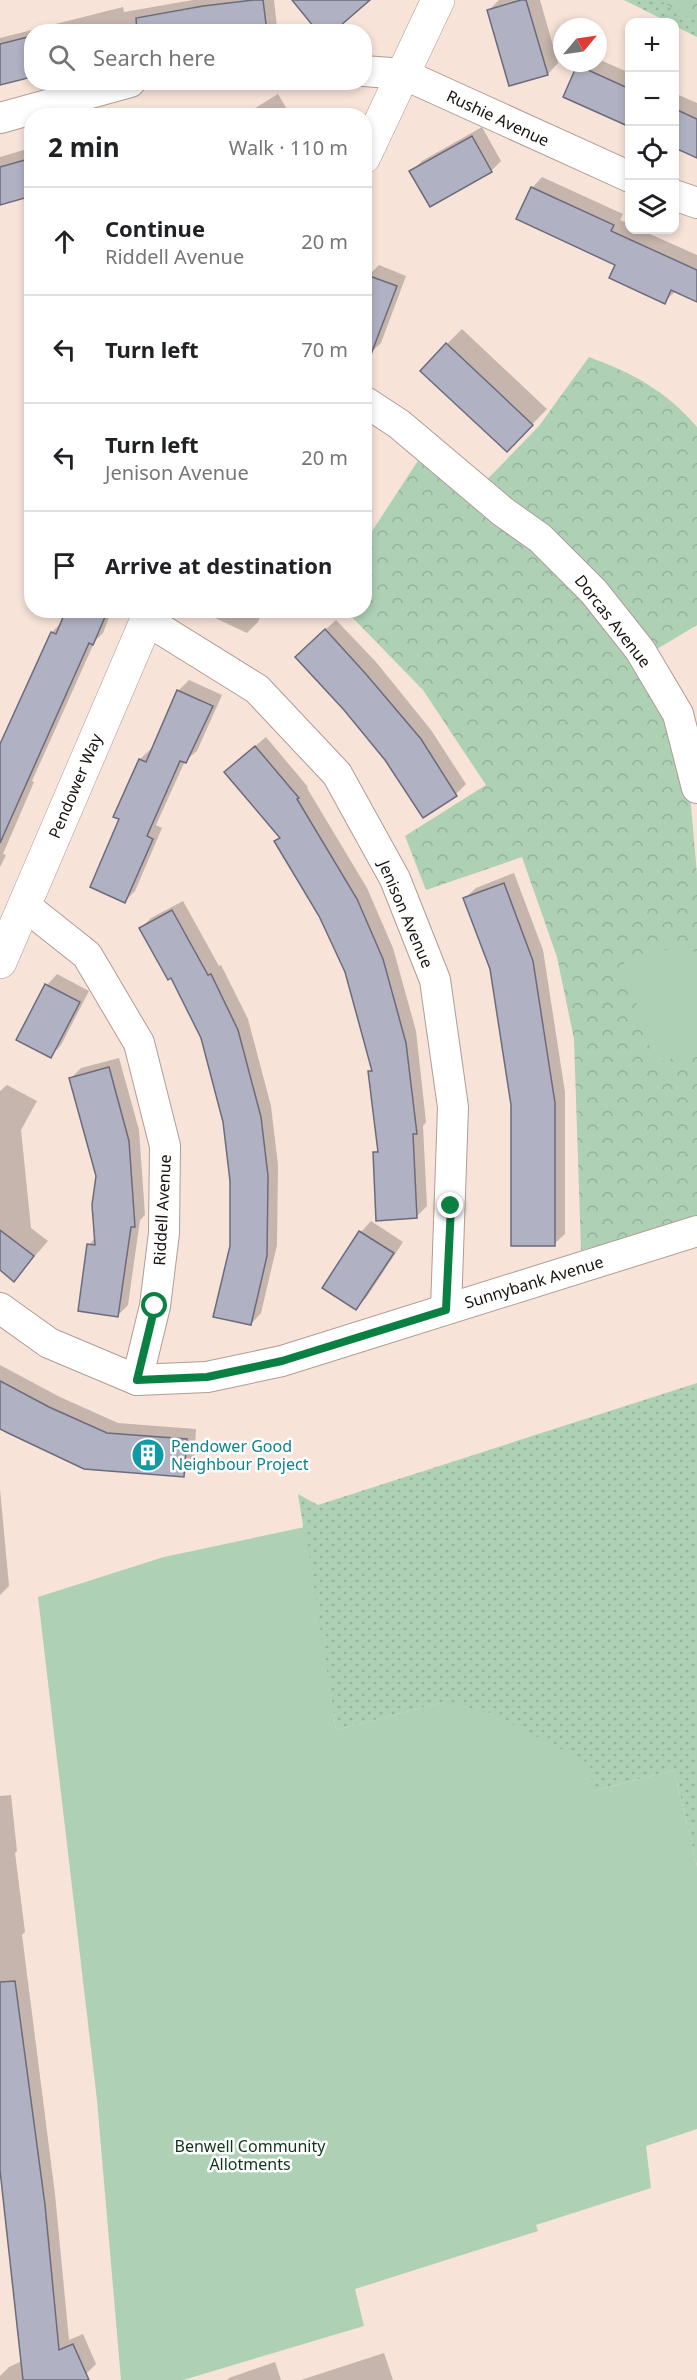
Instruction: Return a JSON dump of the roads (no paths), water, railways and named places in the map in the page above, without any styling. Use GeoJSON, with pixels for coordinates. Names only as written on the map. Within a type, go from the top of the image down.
{"type":"FeatureCollection","features":[{"type":"Feature","properties":{"kind":"street"},"geometry":{"type":"LineString","coordinates":[[372,140],[438,0]]}},
{"type":"Feature","properties":{"kind":"street","name":"Rushie Avenue"},"geometry":{"type":"LineString","coordinates":[[372,72],[403,74],[625,175]]}},
{"type":"Feature","properties":{"kind":"street"},"geometry":{"type":"LineString","coordinates":[[36,108],[101,90]]}},
{"type":"Feature","properties":{"kind":"street"},"geometry":{"type":"LineString","coordinates":[[0,118],[24,111]]}},
{"type":"Feature","properties":{"kind":"street"},"geometry":{"type":"LineString","coordinates":[[679,196],[697,203]]}},
{"type":"Feature","properties":{"kind":"street","name":"Dorcas Avenue"},"geometry":{"type":"LineString","coordinates":[[372,406],[399,424],[502,510],[540,537],[594,592],[640,650],[678,714],[697,788]]}},
{"type":"Feature","properties":{"kind":"street","name":"Pendower Way"},"geometry":{"type":"LineString","coordinates":[[0,962],[148,618]]}},
{"type":"Feature","properties":{"kind":"street","name":"Jenison Avenue"},"geometry":{"type":"LineString","coordinates":[[153,618],[257,689],[337,774],[394,879],[435,980],[453,1107],[446,1310]]}},
{"type":"Feature","properties":{"kind":"street","name":"Riddell Avenue"},"geometry":{"type":"LineString","coordinates":[[24,905],[87,955],[139,1043],[165,1146],[164,1233],[155,1306],[137,1380]]}},
{"type":"Feature","properties":{"kind":"street","name":"Sunnybank Avenue"},"geometry":{"type":"LineString","coordinates":[[0,1308],[49,1343],[137,1380],[207,1377],[282,1361],[697,1231]]}},
{"type":"Feature","properties":{"kind":"place","name":"Pendower Good Neighbour Project"},"geometry":{"type":"Point","coordinates":[148,1455]}},
{"type":"Feature","properties":{"kind":"park label","name":"Benwell Community Allotments"},"geometry":{"type":"Point","coordinates":[250,2155]}}]}
